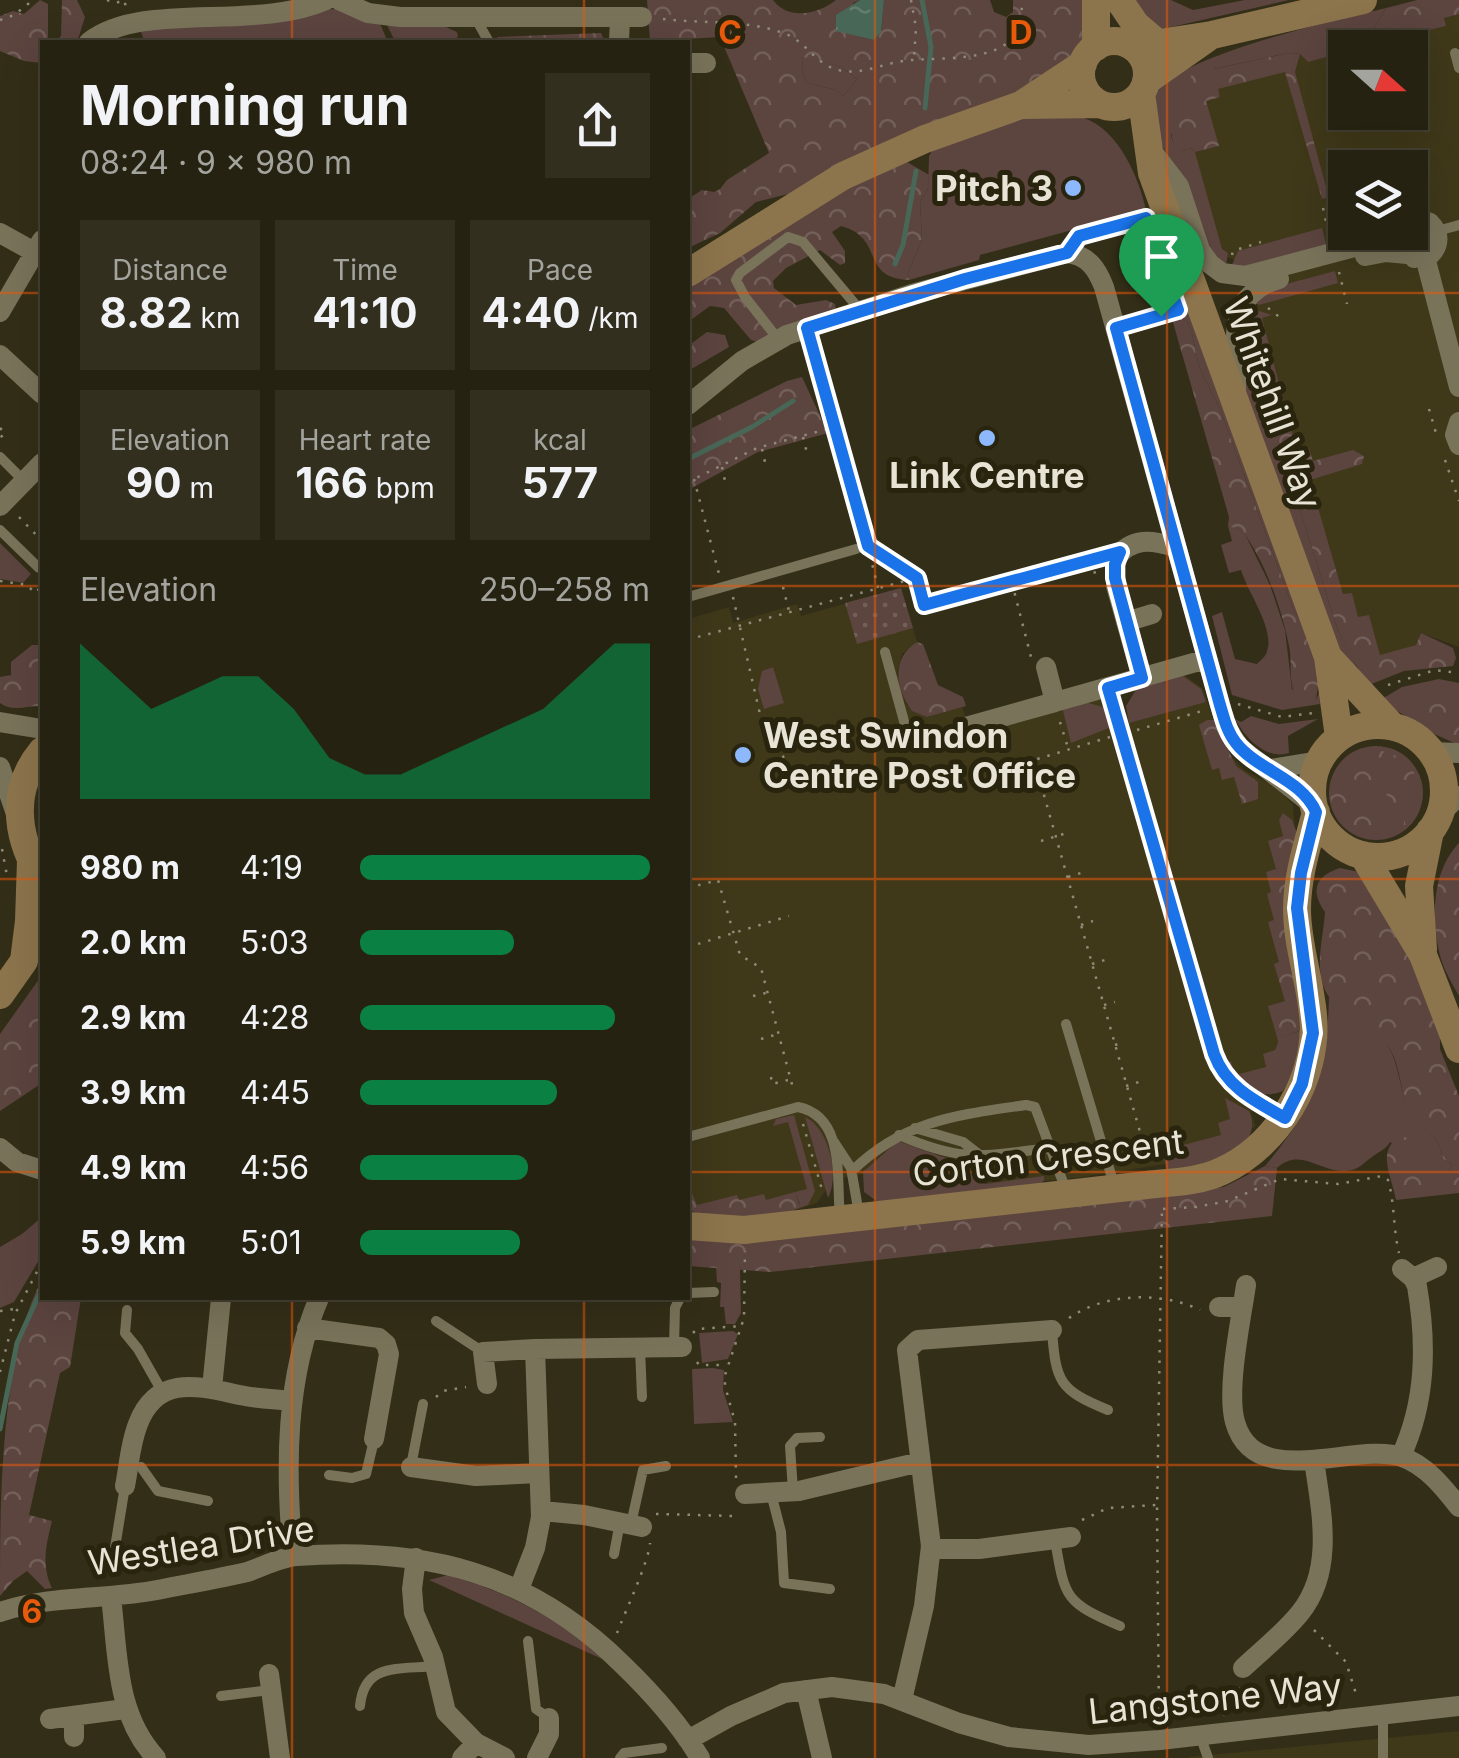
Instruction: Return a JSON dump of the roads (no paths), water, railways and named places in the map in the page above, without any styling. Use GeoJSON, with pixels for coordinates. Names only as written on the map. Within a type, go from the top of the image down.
{"type":"FeatureCollection","features":[{"type":"Feature","properties":{"kind":"main road"},"geometry":{"type":"LineString","coordinates":[[1096,0],[1082,83],[1092,99],[1102,104]]}},
{"type":"Feature","properties":{"kind":"main road"},"geometry":{"type":"LineString","coordinates":[[1105,0],[1139,44]]}},
{"type":"Feature","properties":{"kind":"main road"},"geometry":{"type":"LineString","coordinates":[[1119,0],[1136,25],[1144,62],[1143,87]]}},
{"type":"Feature","properties":{"kind":"main road"},"geometry":{"type":"LineString","coordinates":[[690,272],[794,204],[861,167],[1021,105],[1113,41],[1139,44],[1212,35],[1363,0]]}},
{"type":"Feature","properties":{"kind":"main road"},"geometry":{"type":"LineString","coordinates":[[1021,105],[1125,105],[1212,35]]}},
{"type":"Feature","properties":{"kind":"main road","name":"Whitehill Way"},"geometry":{"type":"LineString","coordinates":[[1143,87],[1152,173],[1328,657],[1340,738]]}},
{"type":"Feature","properties":{"kind":"main road","name":"Whitehill Way"},"geometry":{"type":"LineString","coordinates":[[1102,104],[1152,173]]}},
{"type":"Feature","properties":{"kind":"main road","name":"Whitehill Way"},"geometry":{"type":"LineString","coordinates":[[1328,657],[1392,726]]}},
{"type":"Feature","properties":{"kind":"main road"},"geometry":{"type":"LineString","coordinates":[[1423,955],[1419,886],[1443,814],[1445,752],[1392,726],[1360,727],[1340,738],[1319,762],[1312,786],[1315,809],[1331,837],[1360,854],[1423,955],[1459,1049]]}},
{"type":"Feature","properties":{"kind":"main road"},"geometry":{"type":"LineString","coordinates":[[0,995],[33,956],[29,920],[36,870],[19,823],[22,789],[40,754]]}},
{"type":"Feature","properties":{"kind":"main road","name":"Corton Crescent"},"geometry":{"type":"LineString","coordinates":[[690,1226],[744,1230],[1115,1189],[1161,1196],[1224,1170],[1260,1145],[1285,1118],[1302,1084],[1313,1033],[1298,925],[1298,892],[1315,809]]}},
{"type":"Feature","properties":{"kind":"main road"},"geometry":{"type":"LineString","coordinates":[[1298,892],[1324,863],[1360,854],[1386,856],[1402,852],[1443,814]]}},
{"type":"Feature","properties":{"kind":"street"},"geometry":{"type":"LineString","coordinates":[[91,40],[119,14],[149,5],[298,7],[326,0]]}},
{"type":"Feature","properties":{"kind":"street"},"geometry":{"type":"LineString","coordinates":[[338,0],[382,15],[642,17]]}},
{"type":"Feature","properties":{"kind":"street"},"geometry":{"type":"LineString","coordinates":[[619,40],[620,17]]}},
{"type":"Feature","properties":{"kind":"street"},"geometry":{"type":"LineString","coordinates":[[1147,144],[1178,186],[1200,250],[1222,272],[1246,276],[1344,250]]}},
{"type":"Feature","properties":{"kind":"street"},"geometry":{"type":"LineString","coordinates":[[1236,410],[1240,306],[1252,290],[1262,283],[1356,258],[1386,252],[1416,256],[1436,247],[1437,231],[1428,223]]}},
{"type":"Feature","properties":{"kind":"street"},"geometry":{"type":"LineString","coordinates":[[0,233],[39,246],[0,312]]}},
{"type":"Feature","properties":{"kind":"street"},"geometry":{"type":"LineString","coordinates":[[1408,250],[1416,256],[1459,387]]}},
{"type":"Feature","properties":{"kind":"street"},"geometry":{"type":"LineString","coordinates":[[690,403],[742,361],[778,339],[807,328],[1067,253],[1082,256],[1096,268],[1116,328],[1226,726],[1239,747],[1271,769],[1315,809]]}},
{"type":"Feature","properties":{"kind":"street"},"geometry":{"type":"LineString","coordinates":[[0,355],[40,392]]}},
{"type":"Feature","properties":{"kind":"street"},"geometry":{"type":"LineString","coordinates":[[1459,422],[1455,435],[1459,445]]}},
{"type":"Feature","properties":{"kind":"street"},"geometry":{"type":"LineString","coordinates":[[2,504],[40,465]]}},
{"type":"Feature","properties":{"kind":"street"},"geometry":{"type":"LineString","coordinates":[[1142,678],[1115,578],[1115,564],[1120,552],[1135,543],[1148,540],[1176,547]]}},
{"type":"Feature","properties":{"kind":"street"},"geometry":{"type":"LineString","coordinates":[[1126,622],[1152,614]]}},
{"type":"Feature","properties":{"kind":"street"},"geometry":{"type":"LineString","coordinates":[[966,727],[1207,659]]}},
{"type":"Feature","properties":{"kind":"street"},"geometry":{"type":"LineString","coordinates":[[1046,667],[1055,702]]}},
{"type":"Feature","properties":{"kind":"street"},"geometry":{"type":"LineString","coordinates":[[0,722],[40,729]]}},
{"type":"Feature","properties":{"kind":"street"},"geometry":{"type":"LineString","coordinates":[[1271,769],[1319,762]]}},
{"type":"Feature","properties":{"kind":"street"},"geometry":{"type":"LineString","coordinates":[[0,767],[19,823]]}},
{"type":"Feature","properties":{"kind":"street"},"geometry":{"type":"LineString","coordinates":[[0,1148],[27,1167],[40,1170]]}},
{"type":"Feature","properties":{"kind":"street"},"geometry":{"type":"LineString","coordinates":[[1401,1456],[1415,1420],[1423,1376],[1420,1303],[1407,1273],[1438,1266]]}},
{"type":"Feature","properties":{"kind":"street"},"geometry":{"type":"LineString","coordinates":[[1246,1285],[1232,1400],[1239,1431],[1252,1448],[1270,1458],[1295,1462],[1368,1453],[1401,1456],[1425,1470],[1459,1507]]}},
{"type":"Feature","properties":{"kind":"street"},"geometry":{"type":"LineString","coordinates":[[212,1388],[221,1300]]}},
{"type":"Feature","properties":{"kind":"street"},"geometry":{"type":"LineString","coordinates":[[294,1556],[289,1486],[292,1401],[307,1328],[317,1300]]}},
{"type":"Feature","properties":{"kind":"street"},"geometry":{"type":"LineString","coordinates":[[1219,1307],[1242,1307]]}},
{"type":"Feature","properties":{"kind":"street"},"geometry":{"type":"LineString","coordinates":[[307,1328],[379,1338],[386,1344],[389,1354],[371,1407],[374,1439]]}},
{"type":"Feature","properties":{"kind":"street"},"geometry":{"type":"LineString","coordinates":[[902,1700],[924,1606],[931,1549],[908,1373],[909,1345],[918,1340],[1052,1330]]}},
{"type":"Feature","properties":{"kind":"street"},"geometry":{"type":"LineString","coordinates":[[487,1384],[483,1352],[678,1346]]}},
{"type":"Feature","properties":{"kind":"street"},"geometry":{"type":"LineString","coordinates":[[519,1589],[535,1548],[542,1512],[535,1349]]}},
{"type":"Feature","properties":{"kind":"street"},"geometry":{"type":"LineString","coordinates":[[136,1472],[138,1422],[163,1393],[190,1386],[292,1401]]}},
{"type":"Feature","properties":{"kind":"street"},"geometry":{"type":"LineString","coordinates":[[1243,1668],[1257,1643],[1299,1614],[1322,1563],[1314,1460]]}},
{"type":"Feature","properties":{"kind":"street"},"geometry":{"type":"LineString","coordinates":[[739,1492],[792,1492],[920,1462]]}},
{"type":"Feature","properties":{"kind":"street"},"geometry":{"type":"LineString","coordinates":[[411,1467],[476,1476],[540,1472]]}},
{"type":"Feature","properties":{"kind":"street"},"geometry":{"type":"LineString","coordinates":[[542,1512],[639,1525]]}},
{"type":"Feature","properties":{"kind":"street"},"geometry":{"type":"LineString","coordinates":[[931,1549],[1063,1538]]}},
{"type":"Feature","properties":{"kind":"street","name":"Westlea Drive"},"geometry":{"type":"LineString","coordinates":[[0,1612],[52,1600],[111,1596],[242,1573],[294,1556],[382,1554],[416,1558],[463,1568],[519,1589],[573,1620],[652,1693],[700,1758]]}},
{"type":"Feature","properties":{"kind":"street"},"geometry":{"type":"LineString","coordinates":[[416,1558],[414,1613],[435,1666],[446,1712],[469,1750],[505,1758]]}},
{"type":"Feature","properties":{"kind":"street"},"geometry":{"type":"LineString","coordinates":[[111,1596],[124,1709],[137,1737],[156,1758]]}},
{"type":"Feature","properties":{"kind":"street"},"geometry":{"type":"LineString","coordinates":[[270,1682],[280,1758]]}},
{"type":"Feature","properties":{"kind":"street","name":"Langstone Way"},"geometry":{"type":"LineString","coordinates":[[688,1740],[759,1702],[784,1693],[832,1687],[869,1690],[1009,1737],[1076,1744],[1160,1740],[1459,1706]]}},
{"type":"Feature","properties":{"kind":"street"},"geometry":{"type":"LineString","coordinates":[[806,1690],[822,1758]]}},
{"type":"Feature","properties":{"kind":"street"},"geometry":{"type":"LineString","coordinates":[[50,1719],[74,1727],[124,1709]]}},
{"type":"Feature","properties":{"kind":"street"},"geometry":{"type":"LineString","coordinates":[[537,1758],[548,1734],[550,1718]]}},
{"type":"Feature","properties":{"kind":"lane"},"geometry":{"type":"LineString","coordinates":[[475,18],[488,40]]}},
{"type":"Feature","properties":{"kind":"lane"},"geometry":{"type":"LineString","coordinates":[[1455,53],[1459,68]]}},
{"type":"Feature","properties":{"kind":"lane"},"geometry":{"type":"LineString","coordinates":[[1437,231],[1459,226]]}},
{"type":"Feature","properties":{"kind":"lane"},"geometry":{"type":"LineString","coordinates":[[778,339],[736,280],[788,237],[800,238],[860,310]]}},
{"type":"Feature","properties":{"kind":"lane"},"geometry":{"type":"LineString","coordinates":[[0,457],[24,482]]}},
{"type":"Feature","properties":{"kind":"lane"},"geometry":{"type":"LineString","coordinates":[[0,530],[39,568]]}},
{"type":"Feature","properties":{"kind":"lane"},"geometry":{"type":"LineString","coordinates":[[690,596],[862,547]]}},
{"type":"Feature","properties":{"kind":"lane"},"geometry":{"type":"LineString","coordinates":[[884,652],[910,743],[966,727]]}},
{"type":"Feature","properties":{"kind":"lane"},"geometry":{"type":"LineString","coordinates":[[1108,688],[1220,1072],[1233,1086],[1285,1118]]}},
{"type":"Feature","properties":{"kind":"lane"},"geometry":{"type":"LineString","coordinates":[[1066,1024],[1115,1189]]}},
{"type":"Feature","properties":{"kind":"lane"},"geometry":{"type":"LineString","coordinates":[[852,1171],[899,1135],[915,1128],[942,1118],[1026,1105],[1036,1107],[1068,1194]]}},
{"type":"Feature","properties":{"kind":"lane"},"geometry":{"type":"LineString","coordinates":[[690,1136],[798,1107],[822,1118],[852,1171],[844,1220]]}},
{"type":"Feature","properties":{"kind":"lane"},"geometry":{"type":"LineString","coordinates":[[915,1128],[963,1142],[981,1156]]}},
{"type":"Feature","properties":{"kind":"lane"},"geometry":{"type":"LineString","coordinates":[[899,1135],[939,1152],[981,1156],[1050,1148]]}},
{"type":"Feature","properties":{"kind":"lane"},"geometry":{"type":"LineString","coordinates":[[834,1141],[844,1220]]}},
{"type":"Feature","properties":{"kind":"lane"},"geometry":{"type":"LineString","coordinates":[[690,1293],[714,1292]]}},
{"type":"Feature","properties":{"kind":"lane"},"geometry":{"type":"LineString","coordinates":[[678,1346],[675,1308],[679,1300]]}},
{"type":"Feature","properties":{"kind":"lane"},"geometry":{"type":"LineString","coordinates":[[127,1310],[125,1332],[163,1393]]}},
{"type":"Feature","properties":{"kind":"lane"},"geometry":{"type":"LineString","coordinates":[[436,1322],[483,1352]]}},
{"type":"Feature","properties":{"kind":"lane"},"geometry":{"type":"LineString","coordinates":[[1052,1330],[1055,1368],[1063,1386],[1108,1410]]}},
{"type":"Feature","properties":{"kind":"lane"},"geometry":{"type":"LineString","coordinates":[[640,1346],[642,1397]]}},
{"type":"Feature","properties":{"kind":"lane"},"geometry":{"type":"LineString","coordinates":[[411,1467],[423,1404]]}},
{"type":"Feature","properties":{"kind":"lane"},"geometry":{"type":"LineString","coordinates":[[792,1492],[790,1446],[797,1438],[820,1438]]}},
{"type":"Feature","properties":{"kind":"lane"},"geometry":{"type":"LineString","coordinates":[[330,1475],[352,1478],[366,1474],[374,1439]]}},
{"type":"Feature","properties":{"kind":"lane"},"geometry":{"type":"LineString","coordinates":[[614,1554],[639,1525],[642,1470],[666,1466]]}},
{"type":"Feature","properties":{"kind":"lane"},"geometry":{"type":"LineString","coordinates":[[113,1560],[136,1472],[158,1491],[208,1502]]}},
{"type":"Feature","properties":{"kind":"lane"},"geometry":{"type":"LineString","coordinates":[[771,1493],[782,1532],[784,1583],[830,1589]]}},
{"type":"Feature","properties":{"kind":"lane"},"geometry":{"type":"LineString","coordinates":[[1063,1538],[1068,1595],[1082,1609],[1120,1626]]}},
{"type":"Feature","properties":{"kind":"lane"},"geometry":{"type":"LineString","coordinates":[[528,1641],[534,1702],[536,1709],[550,1718]]}},
{"type":"Feature","properties":{"kind":"lane"},"geometry":{"type":"LineString","coordinates":[[360,1706],[362,1690],[374,1674],[435,1666]]}},
{"type":"Feature","properties":{"kind":"lane"},"geometry":{"type":"LineString","coordinates":[[222,1696],[270,1682]]}},
{"type":"Feature","properties":{"kind":"lane"},"geometry":{"type":"LineString","coordinates":[[1383,1714],[1383,1758]]}},
{"type":"Feature","properties":{"kind":"lane"},"geometry":{"type":"LineString","coordinates":[[1206,1734],[1208,1758]]}},
{"type":"Feature","properties":{"kind":"lane"},"geometry":{"type":"LineString","coordinates":[[620,1758],[624,1753],[662,1748]]}},
{"type":"Feature","properties":{"kind":"water"},"geometry":{"type":"Polygon","coordinates":[[[860,0],[884,0],[881,32],[874,40],[836,31],[836,15],[860,0]]]}},
{"type":"Feature","properties":{"kind":"waterway"},"geometry":{"type":"LineString","coordinates":[[922,0],[931,47],[925,108]]}},
{"type":"Feature","properties":{"kind":"waterway"},"geometry":{"type":"LineString","coordinates":[[895,264],[903,245],[916,171]]}},
{"type":"Feature","properties":{"kind":"waterway"},"geometry":{"type":"LineString","coordinates":[[690,458],[793,401]]}},
{"type":"Feature","properties":{"kind":"waterway"},"geometry":{"type":"LineString","coordinates":[[0,1429],[17,1343],[40,1292]]}},
{"type":"Feature","properties":{"kind":"place","name":"Pitch 3"},"geometry":{"type":"Point","coordinates":[1073,188]}},
{"type":"Feature","properties":{"kind":"place","name":"Link Centre"},"geometry":{"type":"Point","coordinates":[987,438]}},
{"type":"Feature","properties":{"kind":"place","name":"West Swindon Centre Post Office"},"geometry":{"type":"Point","coordinates":[743,755]}}]}
